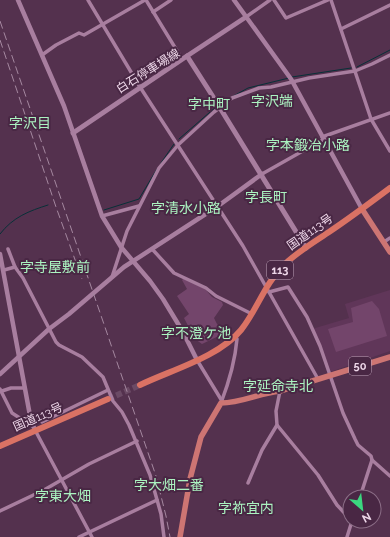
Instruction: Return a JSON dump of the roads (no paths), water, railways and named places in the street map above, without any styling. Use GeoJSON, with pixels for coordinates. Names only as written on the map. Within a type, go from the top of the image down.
{"type":"FeatureCollection","features":[{"type":"Feature","properties":{"kind":"highway","name":"国道113号"},"geometry":{"type":"LineString","coordinates":[[140,385],[219,349],[235,336],[252,314],[284,265],[390,188]]}},
{"type":"Feature","properties":{"kind":"highway","name":"国道113号"},"geometry":{"type":"LineString","coordinates":[[0,446],[108,399]]}},
{"type":"Feature","properties":{"kind":"main road","name":"白石停車場線"},"geometry":{"type":"LineString","coordinates":[[73,133],[185,58],[219,106],[306,248]]}},
{"type":"Feature","properties":{"kind":"main road"},"geometry":{"type":"LineString","coordinates":[[362,209],[390,252]]}},
{"type":"Feature","properties":{"kind":"main road","name":"50"},"geometry":{"type":"LineString","coordinates":[[221,402],[233,403],[280,391],[390,357]]}},
{"type":"Feature","properties":{"kind":"main road"},"geometry":{"type":"LineString","coordinates":[[180,537],[190,479],[201,437],[221,402]]}},
{"type":"Feature","properties":{"kind":"street"},"geometry":{"type":"LineString","coordinates":[[18,0],[73,133],[102,216],[121,248],[150,281],[163,299],[221,402]]}},
{"type":"Feature","properties":{"kind":"street"},"geometry":{"type":"LineString","coordinates":[[88,0],[140,87],[243,246],[318,379]]}},
{"type":"Feature","properties":{"kind":"street"},"geometry":{"type":"LineString","coordinates":[[42,55],[79,33],[84,35],[145,0],[185,58],[270,0]]}},
{"type":"Feature","properties":{"kind":"street"},"geometry":{"type":"LineString","coordinates":[[153,12],[171,0]]}},
{"type":"Feature","properties":{"kind":"street"},"geometry":{"type":"LineString","coordinates":[[234,0],[291,79],[362,209]]}},
{"type":"Feature","properties":{"kind":"street"},"geometry":{"type":"LineString","coordinates":[[274,0],[286,18],[329,0],[341,29],[371,119],[390,151]]}},
{"type":"Feature","properties":{"kind":"street"},"geometry":{"type":"LineString","coordinates":[[341,29],[390,5]]}},
{"type":"Feature","properties":{"kind":"street"},"geometry":{"type":"LineString","coordinates":[[112,278],[126,231],[159,168],[178,145],[219,106],[232,98],[259,88],[271,87],[291,79],[355,71],[390,55]]}},
{"type":"Feature","properties":{"kind":"street"},"geometry":{"type":"LineString","coordinates":[[0,374],[33,342],[132,262],[153,250],[218,206],[262,174],[323,138],[390,113]]}},
{"type":"Feature","properties":{"kind":"street"},"geometry":{"type":"LineString","coordinates":[[102,216],[139,206]]}},
{"type":"Feature","properties":{"kind":"street"},"geometry":{"type":"LineString","coordinates":[[384,242],[390,238]]}},
{"type":"Feature","properties":{"kind":"street"},"geometry":{"type":"LineString","coordinates":[[8,249],[15,267],[23,278],[56,342],[82,357],[103,377],[113,401],[122,412],[137,441],[150,475],[161,514],[164,537]]}},
{"type":"Feature","properties":{"kind":"street"},"geometry":{"type":"LineString","coordinates":[[153,250],[174,273],[206,288],[216,296],[252,314]]}},
{"type":"Feature","properties":{"kind":"street"},"geometry":{"type":"LineString","coordinates":[[0,254],[32,423],[92,537]]}},
{"type":"Feature","properties":{"kind":"street"},"geometry":{"type":"LineString","coordinates":[[4,270],[15,267]]}},
{"type":"Feature","properties":{"kind":"street"},"geometry":{"type":"LineString","coordinates":[[268,290],[288,286],[307,318],[320,346],[343,413],[358,445],[390,476]]}},
{"type":"Feature","properties":{"kind":"street"},"geometry":{"type":"LineString","coordinates":[[221,402],[231,375],[237,343],[235,336]]}},
{"type":"Feature","properties":{"kind":"street"},"geometry":{"type":"LineString","coordinates":[[25,388],[1,390],[12,413],[26,422]]}},
{"type":"Feature","properties":{"kind":"street"},"geometry":{"type":"LineString","coordinates":[[42,422],[108,390]]}},
{"type":"Feature","properties":{"kind":"street"},"geometry":{"type":"LineString","coordinates":[[248,484],[262,450],[277,425],[276,411],[280,391]]}},
{"type":"Feature","properties":{"kind":"street"},"geometry":{"type":"LineString","coordinates":[[277,425],[318,475],[342,510]]}},
{"type":"Feature","properties":{"kind":"street"},"geometry":{"type":"LineString","coordinates":[[0,511],[89,464],[137,441]]}},
{"type":"Feature","properties":{"kind":"street"},"geometry":{"type":"LineString","coordinates":[[363,489],[372,460]]}},
{"type":"Feature","properties":{"kind":"street"},"geometry":{"type":"LineString","coordinates":[[79,537],[157,500]]}},
{"type":"Feature","properties":{"kind":"waterway"},"geometry":{"type":"LineString","coordinates":[[357,67],[390,50]]}},
{"type":"Feature","properties":{"kind":"waterway"},"geometry":{"type":"LineString","coordinates":[[292,77],[351,68]]}},
{"type":"Feature","properties":{"kind":"waterway"},"geometry":{"type":"LineString","coordinates":[[219,104],[248,88],[289,78]]}},
{"type":"Feature","properties":{"kind":"waterway"},"geometry":{"type":"LineString","coordinates":[[179,139],[217,106]]}},
{"type":"Feature","properties":{"kind":"waterway"},"geometry":{"type":"LineString","coordinates":[[161,163],[174,144]]}},
{"type":"Feature","properties":{"kind":"waterway"},"geometry":{"type":"LineString","coordinates":[[104,210],[139,199],[157,169]]}},
{"type":"Feature","properties":{"kind":"waterway"},"geometry":{"type":"LineString","coordinates":[[0,234],[10,223],[22,215],[48,205]]}},
{"type":"Feature","properties":{"kind":"tunnel"},"geometry":{"type":"LineString","coordinates":[[108,399],[140,385]]}},
{"type":"Feature","properties":{"kind":"railway"},"geometry":{"type":"LineString","coordinates":[[0,21],[156,476],[170,537]]}},
{"type":"Feature","properties":{"kind":"railway"},"geometry":{"type":"LineString","coordinates":[[0,40],[56,207],[82,279]]}},
{"type":"Feature","properties":{"kind":"district","name":"字沢端"},"geometry":{"type":"Point","coordinates":[272,101]}},
{"type":"Feature","properties":{"kind":"district","name":"字中町"},"geometry":{"type":"Point","coordinates":[209,104]}},
{"type":"Feature","properties":{"kind":"district","name":"字沢目"},"geometry":{"type":"Point","coordinates":[30,123]}},
{"type":"Feature","properties":{"kind":"district","name":"字本鍛冶小路"},"geometry":{"type":"Point","coordinates":[308,145]}},
{"type":"Feature","properties":{"kind":"district","name":"字長町"},"geometry":{"type":"Point","coordinates":[266,197]}},
{"type":"Feature","properties":{"kind":"district","name":"字清水小路"},"geometry":{"type":"Point","coordinates":[186,208]}},
{"type":"Feature","properties":{"kind":"district","name":"字寺屋敷前"},"geometry":{"type":"Point","coordinates":[55,267]}},
{"type":"Feature","properties":{"kind":"district","name":"字不澄ケ池"},"geometry":{"type":"Point","coordinates":[196,333]}},
{"type":"Feature","properties":{"kind":"district","name":"字延命寺北"},"geometry":{"type":"Point","coordinates":[278,386]}},
{"type":"Feature","properties":{"kind":"district","name":"字大畑二番"},"geometry":{"type":"Point","coordinates":[169,485]}},
{"type":"Feature","properties":{"kind":"district","name":"字東大畑"},"geometry":{"type":"Point","coordinates":[63,496]}},
{"type":"Feature","properties":{"kind":"district","name":"字祢宜内"},"geometry":{"type":"Point","coordinates":[246,508]}}]}
